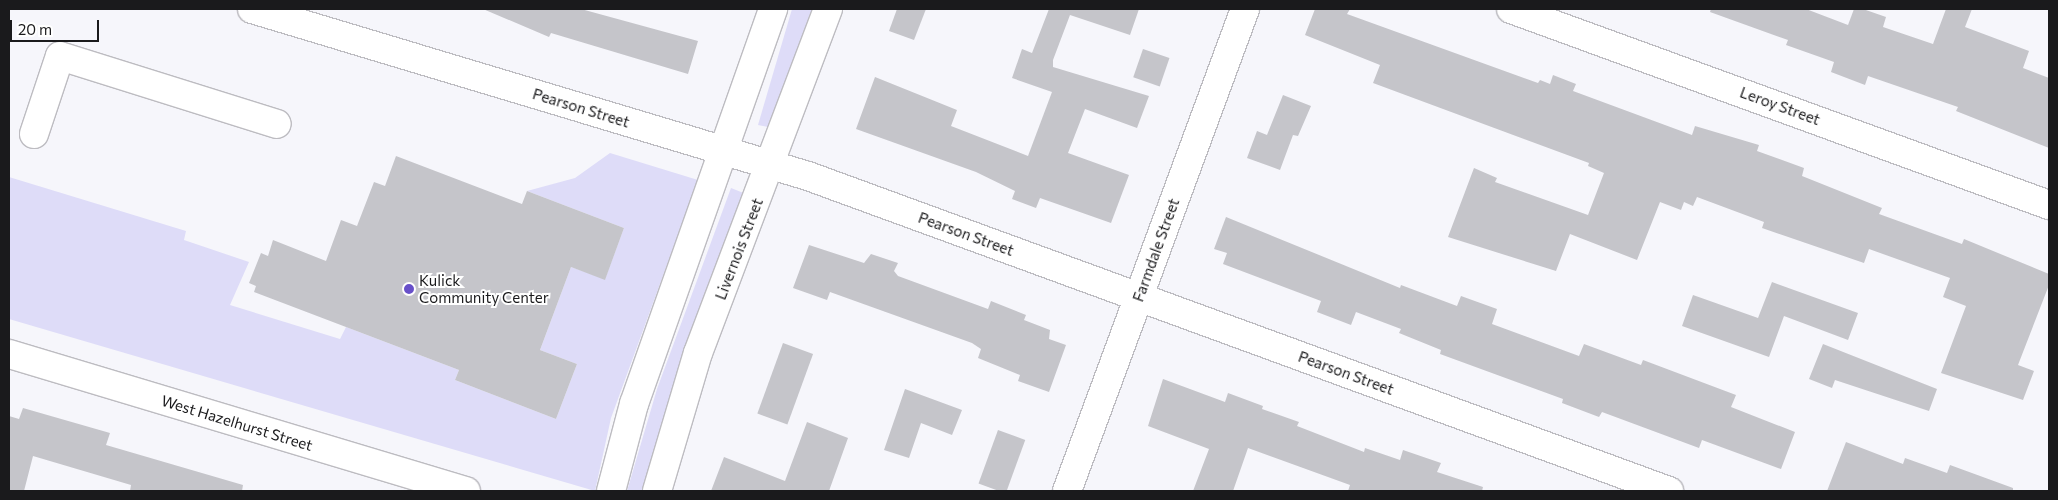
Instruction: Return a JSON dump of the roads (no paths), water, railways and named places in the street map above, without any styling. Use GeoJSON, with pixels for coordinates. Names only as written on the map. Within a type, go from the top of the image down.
{"type":"FeatureCollection","features":[{"type":"Feature","properties":{"kind":"street","name":"Pearson Street"},"geometry":{"type":"LineString","coordinates":[[252,9],[770,165],[1669,491]]}},
{"type":"Feature","properties":{"kind":"street"},"geometry":{"type":"LineString","coordinates":[[611,491],[634,404],[773,9]]}},
{"type":"Feature","properties":{"kind":"street","name":"Livernois Street"},"geometry":{"type":"LineString","coordinates":[[658,491],[698,353],[828,9]]}},
{"type":"Feature","properties":{"kind":"street","name":"Farmdale Street"},"geometry":{"type":"LineString","coordinates":[[1067,491],[1245,9]]}},
{"type":"Feature","properties":{"kind":"street","name":"Leroy Street"},"geometry":{"type":"LineString","coordinates":[[1511,9],[2049,205]]}},
{"type":"Feature","properties":{"kind":"street"},"geometry":{"type":"LineString","coordinates":[[34,134],[60,56],[276,124]]}},
{"type":"Feature","properties":{"kind":"street","name":"West Hazelhurst Street"},"geometry":{"type":"LineString","coordinates":[[9,354],[466,491]]}},
{"type":"Feature","properties":{"kind":"place","name":"Kulick Community Center"},"geometry":{"type":"Point","coordinates":[409,289]}}]}
